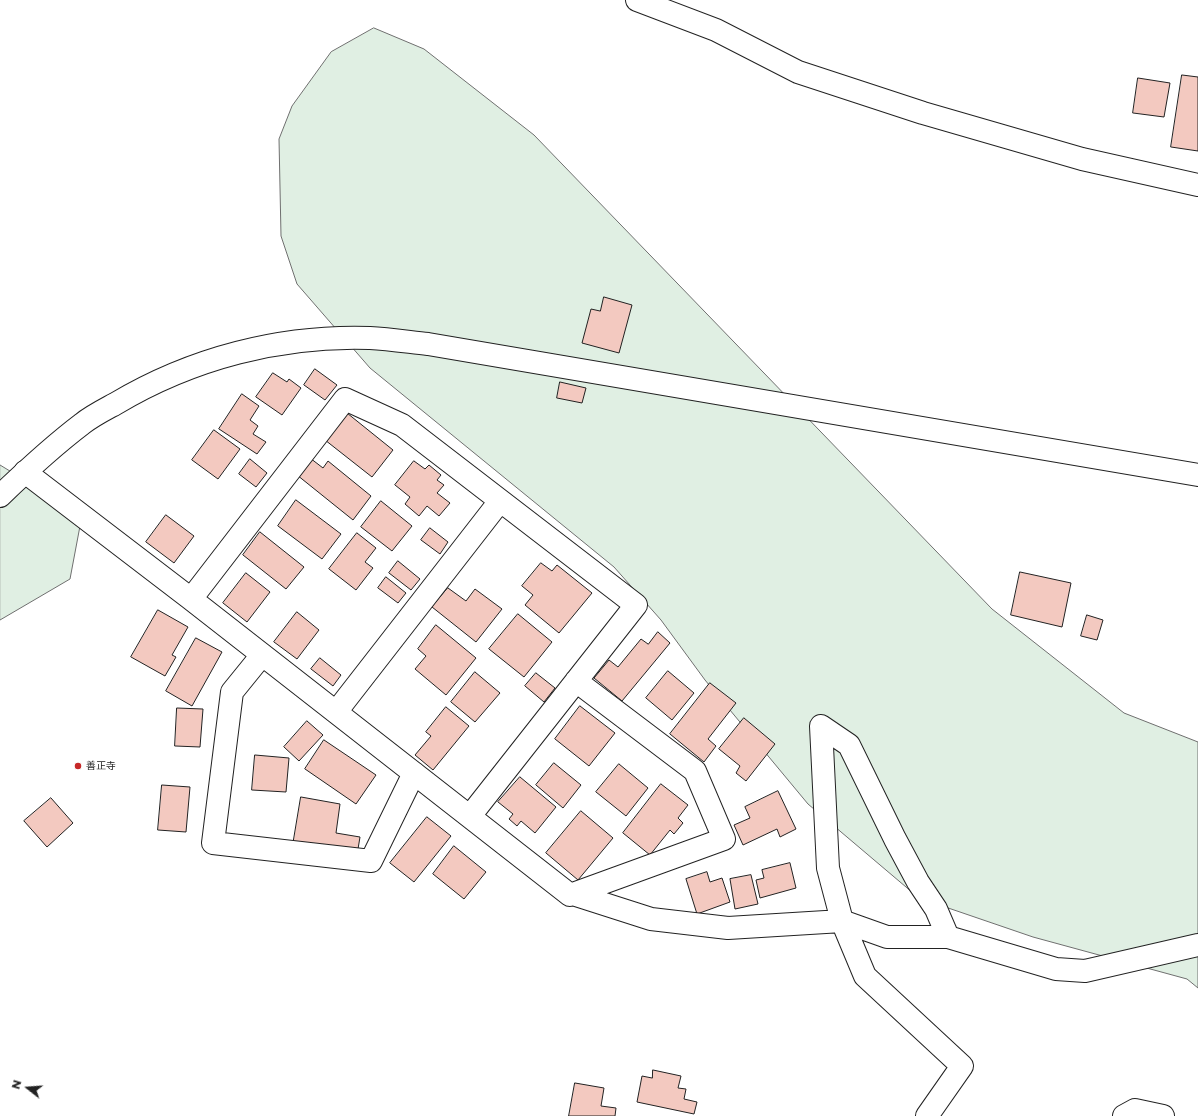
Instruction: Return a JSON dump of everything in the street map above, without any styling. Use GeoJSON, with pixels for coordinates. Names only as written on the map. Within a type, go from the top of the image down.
{"type":"FeatureCollection","features":[{"type":"Feature","properties":{"kind":"street"},"geometry":{"type":"LineString","coordinates":[[637,0],[716,30],[798,72],[915,111],[1082,159],[1198,185]]}},
{"type":"Feature","properties":{"kind":"street"},"geometry":{"type":"LineString","coordinates":[[0,496],[25,472],[83,423],[145,386],[200,363],[258,347],[307,340],[370,338],[444,346],[1198,475]]}},
{"type":"Feature","properties":{"kind":"street"},"geometry":{"type":"LineString","coordinates":[[191,599],[345,399],[402,425],[636,605],[470,816]]}},
{"type":"Feature","properties":{"kind":"street"},"geometry":{"type":"LineString","coordinates":[[25,472],[191,599],[570,895],[573,894],[652,919],[728,928],[842,921],[887,937],[948,937],[1056,969],[1085,972],[1198,946]]}},
{"type":"Feature","properties":{"kind":"street"},"geometry":{"type":"LineString","coordinates":[[336,712],[500,501]]}},
{"type":"Feature","properties":{"kind":"street"},"geometry":{"type":"LineString","coordinates":[[262,655],[232,692],[213,843],[372,861],[414,773]]}},
{"type":"Feature","properties":{"kind":"street"},"geometry":{"type":"LineString","coordinates":[[573,894],[724,839],[695,771],[576,681]]}},
{"type":"Feature","properties":{"kind":"street"},"geometry":{"type":"LineString","coordinates":[[927,1116],[962,1066],[865,976],[842,921],[828,868],[821,726],[849,745],[895,839],[918,882],[936,909],[948,937]]}},
{"type":"Feature","properties":{"kind":"street"},"geometry":{"type":"LineString","coordinates":[[1124,1116],[1135,1110],[1163,1116]]}},
{"type":"Feature","properties":{"kind":"green space"},"geometry":{"type":"Polygon","coordinates":[[[374,28],[424,49],[534,135],[992,609],[1124,713],[1198,742],[1198,988],[1187,979],[1033,937],[919,898],[808,804],[705,680],[661,620],[614,567],[370,368],[297,284],[281,236],[279,139],[292,106],[331,52],[374,28]]]}},
{"type":"Feature","properties":{"kind":"green space"},"geometry":{"type":"Polygon","coordinates":[[[0,465],[59,501],[80,526],[70,579],[0,620],[0,465]]]}},
{"type":"Feature","properties":{"kind":"building"},"geometry":{"type":"Polygon","coordinates":[[[1182,75],[1198,77],[1198,151],[1171,147],[1182,75]]]}},
{"type":"Feature","properties":{"kind":"building"},"geometry":{"type":"Polygon","coordinates":[[[1138,78],[1170,83],[1164,117],[1133,113],[1138,78]]]}},
{"type":"Feature","properties":{"kind":"building"},"geometry":{"type":"Polygon","coordinates":[[[604,297],[632,305],[619,353],[582,343],[591,309],[600,311],[604,297]]]}},
{"type":"Feature","properties":{"kind":"building"},"geometry":{"type":"Polygon","coordinates":[[[315,369],[337,385],[325,400],[304,385],[315,369]]]}},
{"type":"Feature","properties":{"kind":"building"},"geometry":{"type":"Polygon","coordinates":[[[273,373],[287,382],[289,379],[301,388],[282,415],[256,397],[273,373]]]}},
{"type":"Feature","properties":{"kind":"building"},"geometry":{"type":"Polygon","coordinates":[[[560,382],[586,388],[582,403],[557,398],[560,382]]]}},
{"type":"Feature","properties":{"kind":"building"},"geometry":{"type":"Polygon","coordinates":[[[242,394],[259,406],[250,420],[258,426],[253,434],[266,442],[257,454],[219,429],[242,394]]]}},
{"type":"Feature","properties":{"kind":"building"},"geometry":{"type":"Polygon","coordinates":[[[347,413],[393,450],[372,477],[325,440],[347,413]]]}},
{"type":"Feature","properties":{"kind":"building"},"geometry":{"type":"Polygon","coordinates":[[[214,430],[240,449],[218,479],[192,460],[214,430]]]}},
{"type":"Feature","properties":{"kind":"building"},"geometry":{"type":"Polygon","coordinates":[[[310,458],[323,468],[328,461],[371,496],[353,520],[297,475],[310,458]]]}},
{"type":"Feature","properties":{"kind":"building"},"geometry":{"type":"Polygon","coordinates":[[[250,459],[267,473],[256,487],[239,474],[250,459]]]}},
{"type":"Feature","properties":{"kind":"building"},"geometry":{"type":"Polygon","coordinates":[[[414,461],[425,469],[429,465],[441,475],[437,480],[444,485],[437,493],[450,503],[439,516],[427,506],[419,516],[405,504],[410,497],[395,485],[414,461]]]}},
{"type":"Feature","properties":{"kind":"building"},"geometry":{"type":"Polygon","coordinates":[[[296,500],[341,534],[322,559],[278,526],[296,500]]]}},
{"type":"Feature","properties":{"kind":"building"},"geometry":{"type":"Polygon","coordinates":[[[381,501],[412,526],[392,551],[361,527],[381,501]]]}},
{"type":"Feature","properties":{"kind":"building"},"geometry":{"type":"Polygon","coordinates":[[[166,515],[194,536],[174,563],[146,542],[166,515]]]}},
{"type":"Feature","properties":{"kind":"building"},"geometry":{"type":"Polygon","coordinates":[[[430,528],[448,542],[440,554],[421,540],[430,528]]]}},
{"type":"Feature","properties":{"kind":"building"},"geometry":{"type":"Polygon","coordinates":[[[260,532],[304,567],[286,589],[243,555],[260,532]]]}},
{"type":"Feature","properties":{"kind":"building"},"geometry":{"type":"Polygon","coordinates":[[[357,533],[376,548],[365,562],[373,568],[356,590],[329,569],[357,533]]]}},
{"type":"Feature","properties":{"kind":"building"},"geometry":{"type":"Polygon","coordinates":[[[398,561],[420,579],[411,590],[389,573],[398,561]]]}},
{"type":"Feature","properties":{"kind":"building"},"geometry":{"type":"Polygon","coordinates":[[[541,563],[552,571],[557,565],[592,593],[559,633],[525,605],[533,595],[522,586],[541,563]]]}},
{"type":"Feature","properties":{"kind":"building"},"geometry":{"type":"Polygon","coordinates":[[[1020,572],[1071,583],[1062,627],[1011,615],[1020,572]]]}},
{"type":"Feature","properties":{"kind":"building"},"geometry":{"type":"Polygon","coordinates":[[[246,573],[270,592],[247,622],[223,603],[246,573]]]}},
{"type":"Feature","properties":{"kind":"building"},"geometry":{"type":"Polygon","coordinates":[[[386,577],[406,593],[398,603],[378,588],[386,577]]]}},
{"type":"Feature","properties":{"kind":"building"},"geometry":{"type":"Polygon","coordinates":[[[448,588],[466,601],[475,589],[502,609],[476,642],[432,607],[448,588]]]}},
{"type":"Feature","properties":{"kind":"building"},"geometry":{"type":"Polygon","coordinates":[[[158,610],[188,627],[172,655],[176,657],[165,676],[131,657],[158,610]]]}},
{"type":"Feature","properties":{"kind":"building"},"geometry":{"type":"Polygon","coordinates":[[[297,612],[319,630],[297,659],[274,642],[297,612]]]}},
{"type":"Feature","properties":{"kind":"building"},"geometry":{"type":"Polygon","coordinates":[[[518,614],[552,642],[524,677],[489,649],[518,614]]]}},
{"type":"Feature","properties":{"kind":"building"},"geometry":{"type":"Polygon","coordinates":[[[1087,615],[1103,620],[1097,640],[1081,636],[1087,615]]]}},
{"type":"Feature","properties":{"kind":"building"},"geometry":{"type":"Polygon","coordinates":[[[436,625],[476,658],[446,695],[415,669],[426,656],[418,649],[436,625]]]}},
{"type":"Feature","properties":{"kind":"building"},"geometry":{"type":"Polygon","coordinates":[[[658,632],[670,643],[622,701],[594,678],[609,660],[618,667],[641,639],[648,644],[658,632]]]}},
{"type":"Feature","properties":{"kind":"building"},"geometry":{"type":"Polygon","coordinates":[[[196,638],[222,652],[192,706],[166,691],[196,638]]]}},
{"type":"Feature","properties":{"kind":"building"},"geometry":{"type":"Polygon","coordinates":[[[320,658],[341,675],[333,686],[311,669],[320,658]]]}},
{"type":"Feature","properties":{"kind":"building"},"geometry":{"type":"Polygon","coordinates":[[[668,671],[694,693],[672,720],[646,698],[668,671]]]}},
{"type":"Feature","properties":{"kind":"building"},"geometry":{"type":"Polygon","coordinates":[[[475,672],[500,693],[475,722],[451,702],[475,672]]]}},
{"type":"Feature","properties":{"kind":"building"},"geometry":{"type":"Polygon","coordinates":[[[536,673],[555,688],[544,702],[525,686],[536,673]]]}},
{"type":"Feature","properties":{"kind":"building"},"geometry":{"type":"Polygon","coordinates":[[[710,683],[736,703],[708,739],[716,746],[704,762],[670,734],[710,683]]]}},
{"type":"Feature","properties":{"kind":"building"},"geometry":{"type":"Polygon","coordinates":[[[580,706],[615,733],[589,766],[555,739],[580,706]]]}},
{"type":"Feature","properties":{"kind":"building"},"geometry":{"type":"Polygon","coordinates":[[[446,707],[469,726],[433,770],[415,755],[431,736],[426,732],[446,707]]]}},
{"type":"Feature","properties":{"kind":"building"},"geometry":{"type":"Polygon","coordinates":[[[177,708],[203,709],[200,747],[175,746],[177,708]]]}},
{"type":"Feature","properties":{"kind":"building"},"geometry":{"type":"Polygon","coordinates":[[[744,718],[775,744],[746,781],[736,773],[740,766],[719,749],[744,718]]]}},
{"type":"Feature","properties":{"kind":"building"},"geometry":{"type":"Polygon","coordinates":[[[307,721],[323,735],[299,761],[284,747],[307,721]]]}},
{"type":"Feature","properties":{"kind":"building"},"geometry":{"type":"Polygon","coordinates":[[[324,740],[376,775],[356,804],[305,769],[324,740]]]}},
{"type":"Feature","properties":{"kind":"building"},"geometry":{"type":"Polygon","coordinates":[[[255,755],[289,758],[286,792],[252,790],[255,755]]]}},
{"type":"Feature","properties":{"kind":"building"},"geometry":{"type":"Polygon","coordinates":[[[554,763],[581,785],[563,808],[536,785],[554,763]]]}},
{"type":"Feature","properties":{"kind":"building"},"geometry":{"type":"Polygon","coordinates":[[[619,764],[648,788],[626,816],[596,792],[619,764]]]}},
{"type":"Feature","properties":{"kind":"building"},"geometry":{"type":"Polygon","coordinates":[[[520,777],[556,807],[535,833],[521,821],[517,826],[509,819],[513,814],[498,802],[520,777]]]}},
{"type":"Feature","properties":{"kind":"building"},"geometry":{"type":"Polygon","coordinates":[[[661,784],[688,805],[678,818],[683,823],[674,834],[670,830],[650,855],[623,833],[661,784]]]}},
{"type":"Feature","properties":{"kind":"building"},"geometry":{"type":"Polygon","coordinates":[[[162,785],[190,787],[186,832],[158,830],[162,785]]]}},
{"type":"Feature","properties":{"kind":"building"},"geometry":{"type":"Polygon","coordinates":[[[778,791],[796,829],[780,837],[777,829],[743,845],[734,825],[750,818],[745,807],[778,791]]]}},
{"type":"Feature","properties":{"kind":"building"},"geometry":{"type":"Polygon","coordinates":[[[301,797],[340,804],[336,833],[360,837],[357,855],[293,845],[301,797]]]}},
{"type":"Feature","properties":{"kind":"building"},"geometry":{"type":"Polygon","coordinates":[[[51,798],[73,823],[47,847],[24,821],[51,798]]]}},
{"type":"Feature","properties":{"kind":"building"},"geometry":{"type":"Polygon","coordinates":[[[581,811],[613,838],[578,880],[546,853],[581,811]]]}},
{"type":"Feature","properties":{"kind":"building"},"geometry":{"type":"Polygon","coordinates":[[[427,817],[451,836],[414,882],[390,863],[427,817]]]}},
{"type":"Feature","properties":{"kind":"building"},"geometry":{"type":"Polygon","coordinates":[[[454,846],[486,872],[464,899],[433,874],[454,846]]]}},
{"type":"Feature","properties":{"kind":"building"},"geometry":{"type":"Polygon","coordinates":[[[790,863],[796,888],[760,898],[756,880],[764,878],[762,870],[790,863]]]}},
{"type":"Feature","properties":{"kind":"building"},"geometry":{"type":"Polygon","coordinates":[[[707,872],[710,882],[722,878],[730,902],[697,914],[686,879],[707,872]]]}},
{"type":"Feature","properties":{"kind":"building"},"geometry":{"type":"Polygon","coordinates":[[[751,875],[758,904],[735,909],[730,879],[751,875]]]}},
{"type":"Feature","properties":{"kind":"building"},"geometry":{"type":"Polygon","coordinates":[[[653,1070],[681,1076],[678,1088],[686,1089],[684,1099],[697,1102],[694,1114],[637,1102],[642,1076],[652,1078],[653,1070]]]}},
{"type":"Feature","properties":{"kind":"building"},"geometry":{"type":"Polygon","coordinates":[[[575,1083],[604,1088],[601,1106],[616,1108],[615,1116],[569,1116],[575,1083]]]}},
{"type":"Feature","properties":{"kind":"place","name":"善正寺"},"geometry":{"type":"Point","coordinates":[78,766]}}]}
